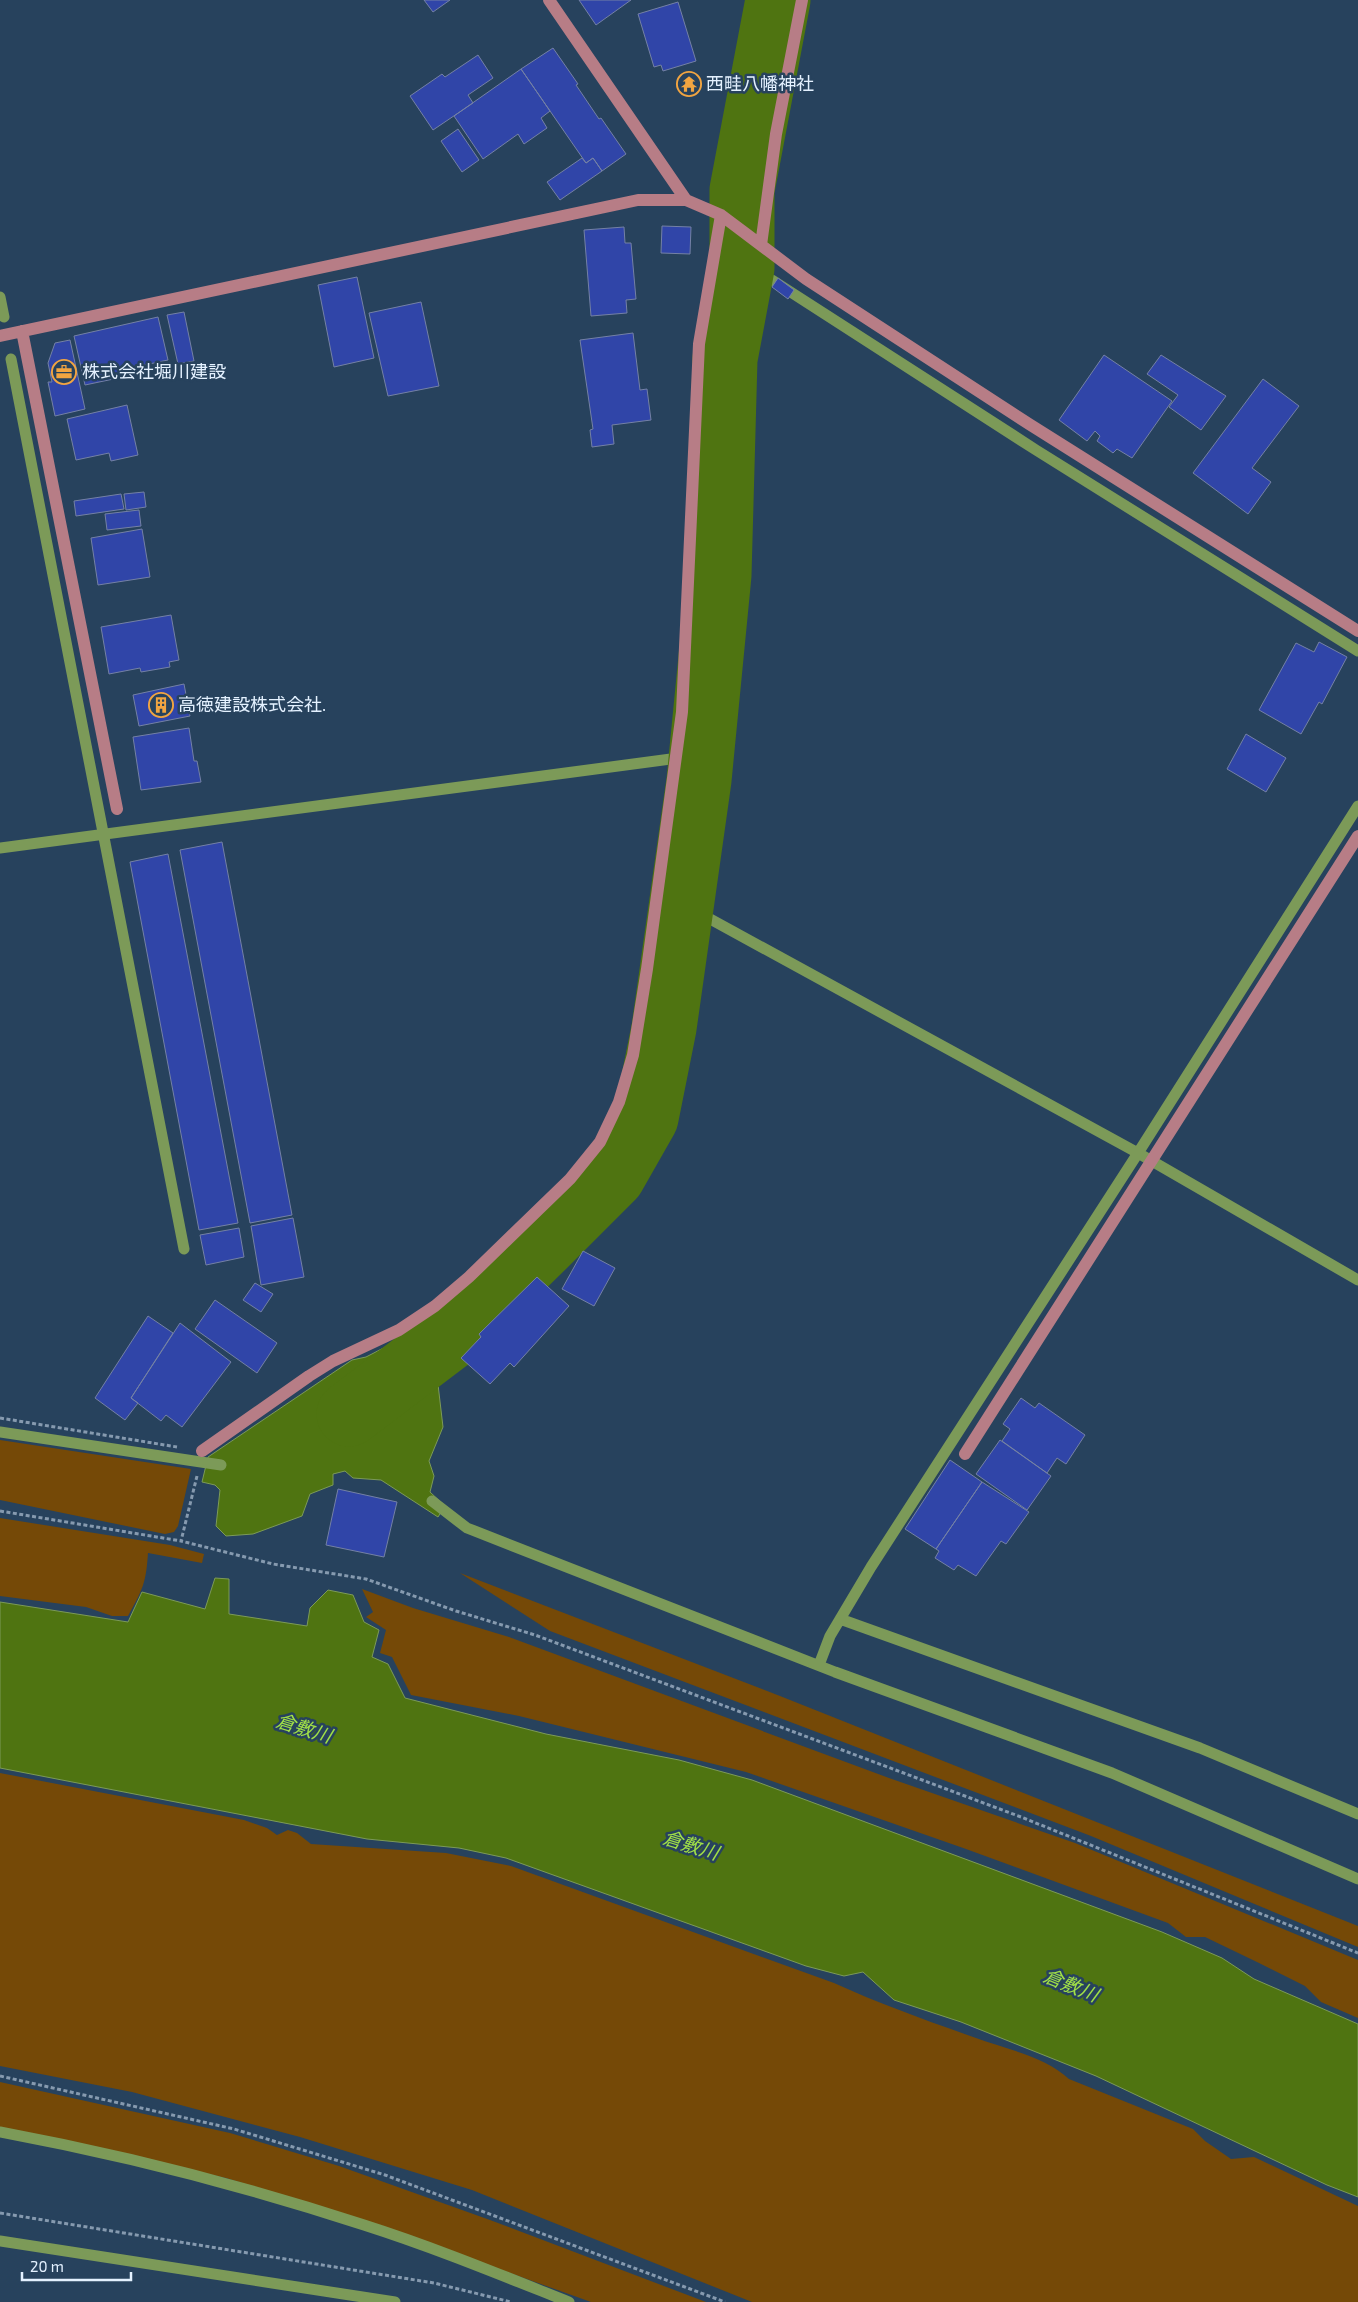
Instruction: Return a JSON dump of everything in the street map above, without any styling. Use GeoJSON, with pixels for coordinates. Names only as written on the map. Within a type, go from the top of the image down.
{"type":"FeatureCollection","features":[{"type":"Feature","properties":{"kind":"street"},"geometry":{"type":"LineString","coordinates":[[549,0],[686,200]]}},
{"type":"Feature","properties":{"kind":"street"},"geometry":{"type":"LineString","coordinates":[[757,242],[802,0]]}},
{"type":"Feature","properties":{"kind":"street"},"geometry":{"type":"LineString","coordinates":[[0,336],[638,200],[686,200],[725,218],[806,279],[1029,424],[1358,631]]}},
{"type":"Feature","properties":{"kind":"street"},"geometry":{"type":"LineString","coordinates":[[202,1451],[309,1376],[333,1362],[399,1330],[435,1306],[469,1277],[570,1179],[600,1142],[619,1102],[633,1055],[682,712],[687,641],[699,344],[725,218]]}},
{"type":"Feature","properties":{"kind":"street"},"geometry":{"type":"LineString","coordinates":[[22,331],[117,809]]}},
{"type":"Feature","properties":{"kind":"street"},"geometry":{"type":"LineString","coordinates":[[965,1454],[1358,836]]}},
{"type":"Feature","properties":{"kind":"path"},"geometry":{"type":"LineString","coordinates":[[0,1418],[202,1451]]}},
{"type":"Feature","properties":{"kind":"path"},"geometry":{"type":"LineString","coordinates":[[181,1541],[196,1477]]}},
{"type":"Feature","properties":{"kind":"path"},"geometry":{"type":"LineString","coordinates":[[0,1511],[181,1541],[273,1564],[366,1579],[456,1611],[535,1635],[1021,1817],[1358,1953]]}},
{"type":"Feature","properties":{"kind":"path"},"geometry":{"type":"LineString","coordinates":[[0,2076],[234,2129],[385,2175],[725,2302]]}},
{"type":"Feature","properties":{"kind":"path"},"geometry":{"type":"LineString","coordinates":[[0,2213],[434,2283],[511,2302]]}},
{"type":"Feature","properties":{"kind":"shaded area"},"geometry":{"type":"Polygon","coordinates":[[[0,1440],[191,1469],[178,1526],[174,1532],[165,1534],[0,1500],[0,1440]]]}},
{"type":"Feature","properties":{"kind":"shaded area"},"geometry":{"type":"Polygon","coordinates":[[[0,1518],[170,1545],[204,1554],[202,1563],[148,1553],[143,1586],[128,1616],[112,1616],[86,1607],[0,1596],[0,1518]]]}},
{"type":"Feature","properties":{"kind":"shaded area"},"geometry":{"type":"Polygon","coordinates":[[[460,1573],[780,1696],[1358,1926],[1358,1947],[1091,1836],[550,1631],[460,1573]]]}},
{"type":"Feature","properties":{"kind":"shaded area"},"geometry":{"type":"Polygon","coordinates":[[[362,1589],[413,1608],[509,1637],[889,1778],[1075,1843],[1358,1960],[1358,2018],[1321,2002],[1305,1986],[1205,1937],[1186,1937],[1168,1923],[966,1849],[746,1772],[519,1716],[411,1695],[392,1657],[380,1653],[386,1630],[366,1617],[373,1612],[362,1589]]]}},
{"type":"Feature","properties":{"kind":"shaded area"},"geometry":{"type":"Polygon","coordinates":[[[0,1773],[244,1820],[267,1828],[277,1835],[288,1830],[297,1833],[311,1844],[446,1853],[511,1866],[834,1983],[922,2019],[1025,2054],[1060,2071],[1069,2079],[1193,2129],[1205,2141],[1231,2159],[1254,2157],[1358,2206],[1358,2302],[752,2302],[472,2190],[300,2137],[132,2092],[0,2066],[0,1773]]]}},
{"type":"Feature","properties":{"kind":"shaded area"},"geometry":{"type":"Polygon","coordinates":[[[0,2082],[230,2133],[339,2166],[490,2220],[706,2302],[591,2302],[365,2221],[226,2178],[0,2127],[0,2082]]]}},
{"type":"Feature","properties":{"kind":"water"},"geometry":{"type":"Polygon","coordinates":[[[399,1340],[437,1376],[443,1427],[429,1461],[434,1476],[430,1492],[445,1506],[438,1517],[381,1480],[353,1478],[345,1471],[333,1474],[333,1485],[310,1494],[302,1516],[253,1534],[226,1536],[216,1526],[220,1490],[215,1485],[202,1482],[208,1457],[352,1360],[366,1357],[399,1340]]]}},
{"type":"Feature","properties":{"kind":"water","name":"倉敷川"},"geometry":{"type":"Polygon","coordinates":[[[215,1578],[229,1579],[229,1614],[307,1626],[310,1608],[328,1590],[353,1595],[364,1622],[379,1630],[372,1657],[388,1664],[405,1698],[546,1734],[679,1760],[752,1780],[1162,1932],[1222,1958],[1254,1979],[1358,2024],[1358,2197],[1327,2185],[1096,2076],[961,2022],[894,2000],[863,1972],[844,1976],[806,1966],[506,1858],[459,1848],[367,1839],[0,1768],[0,1602],[128,1622],[142,1592],[205,1609],[215,1578]]]}},
{"type":"Feature","properties":{"kind":"building"},"geometry":{"type":"Polygon","coordinates":[[[424,0],[450,0],[433,12],[424,0]]]}},
{"type":"Feature","properties":{"kind":"building"},"geometry":{"type":"Polygon","coordinates":[[[579,0],[631,0],[596,25],[579,0]]]}},
{"type":"Feature","properties":{"kind":"building"},"geometry":{"type":"Polygon","coordinates":[[[678,2],[696,61],[663,71],[661,65],[654,67],[638,14],[678,2]]]}},
{"type":"Feature","properties":{"kind":"building"},"geometry":{"type":"Polygon","coordinates":[[[553,48],[599,119],[601,118],[626,154],[602,171],[593,158],[586,163],[521,69],[553,48]]]}},
{"type":"Feature","properties":{"kind":"building"},"geometry":{"type":"Polygon","coordinates":[[[478,55],[493,78],[468,95],[473,103],[433,130],[410,96],[442,74],[445,77],[478,55]]]}},
{"type":"Feature","properties":{"kind":"building"},"geometry":{"type":"Polygon","coordinates":[[[521,69],[550,111],[541,118],[547,128],[524,144],[518,134],[483,159],[454,116],[521,69]]]}},
{"type":"Feature","properties":{"kind":"building"},"geometry":{"type":"Polygon","coordinates":[[[458,129],[479,160],[462,172],[441,141],[458,129]]]}},
{"type":"Feature","properties":{"kind":"building"},"geometry":{"type":"Polygon","coordinates":[[[582,158],[586,163],[593,158],[602,171],[560,200],[547,182],[582,158]]]}},
{"type":"Feature","properties":{"kind":"building"},"geometry":{"type":"Polygon","coordinates":[[[662,226],[691,227],[690,254],[661,253],[662,226]]]}},
{"type":"Feature","properties":{"kind":"building"},"geometry":{"type":"Polygon","coordinates":[[[624,227],[625,243],[631,243],[636,299],[626,300],[627,313],[591,316],[584,230],[624,227]]]}},
{"type":"Feature","properties":{"kind":"building"},"geometry":{"type":"Polygon","coordinates":[[[357,277],[374,358],[334,367],[318,285],[357,277]]]}},
{"type":"Feature","properties":{"kind":"building"},"geometry":{"type":"Polygon","coordinates":[[[778,278],[794,290],[788,299],[772,287],[778,278]]]}},
{"type":"Feature","properties":{"kind":"building"},"geometry":{"type":"Polygon","coordinates":[[[421,302],[439,386],[388,396],[369,313],[421,302]]]}},
{"type":"Feature","properties":{"kind":"building"},"geometry":{"type":"Polygon","coordinates":[[[184,312],[194,361],[178,364],[167,315],[184,312]]]}},
{"type":"Feature","properties":{"kind":"building"},"geometry":{"type":"Polygon","coordinates":[[[158,317],[168,360],[121,370],[123,377],[85,385],[74,336],[158,317]]]}},
{"type":"Feature","properties":{"kind":"building"},"geometry":{"type":"Polygon","coordinates":[[[633,333],[640,390],[647,389],[651,420],[612,425],[614,444],[592,447],[590,430],[593,429],[580,340],[633,333]]]}},
{"type":"Feature","properties":{"kind":"building","name":"株式会社堀川建設"},"geometry":{"type":"Polygon","coordinates":[[[70,340],[85,409],[55,416],[48,382],[52,382],[48,363],[55,343],[70,340]]]}},
{"type":"Feature","properties":{"kind":"building"},"geometry":{"type":"Polygon","coordinates":[[[1104,355],[1172,401],[1132,458],[1117,449],[1113,453],[1097,441],[1100,436],[1095,431],[1087,441],[1059,420],[1104,355]]]}},
{"type":"Feature","properties":{"kind":"building"},"geometry":{"type":"Polygon","coordinates":[[[1161,355],[1226,396],[1201,430],[1169,407],[1178,395],[1147,374],[1161,355]]]}},
{"type":"Feature","properties":{"kind":"building"},"geometry":{"type":"Polygon","coordinates":[[[1263,379],[1299,406],[1252,468],[1271,482],[1248,514],[1193,473],[1263,379]]]}},
{"type":"Feature","properties":{"kind":"building"},"geometry":{"type":"Polygon","coordinates":[[[127,405],[138,455],[111,461],[109,453],[76,460],[67,419],[127,405]]]}},
{"type":"Feature","properties":{"kind":"building"},"geometry":{"type":"Polygon","coordinates":[[[144,492],[146,507],[126,510],[124,494],[144,492]]]}},
{"type":"Feature","properties":{"kind":"building"},"geometry":{"type":"Polygon","coordinates":[[[121,494],[124,509],[76,516],[74,501],[121,494]]]}},
{"type":"Feature","properties":{"kind":"building"},"geometry":{"type":"Polygon","coordinates":[[[139,510],[141,526],[107,530],[105,514],[139,510]]]}},
{"type":"Feature","properties":{"kind":"building"},"geometry":{"type":"Polygon","coordinates":[[[142,529],[150,577],[98,585],[91,538],[142,529]]]}},
{"type":"Feature","properties":{"kind":"building"},"geometry":{"type":"Polygon","coordinates":[[[171,615],[179,660],[169,662],[170,667],[141,672],[140,668],[109,674],[101,627],[171,615]]]}},
{"type":"Feature","properties":{"kind":"building"},"geometry":{"type":"Polygon","coordinates":[[[1319,642],[1347,657],[1322,704],[1319,702],[1301,734],[1259,710],[1296,643],[1314,652],[1319,642]]]}},
{"type":"Feature","properties":{"kind":"building","name":"高徳建設株式会社."},"geometry":{"type":"Polygon","coordinates":[[[184,684],[190,716],[139,726],[133,695],[184,684]]]}},
{"type":"Feature","properties":{"kind":"building"},"geometry":{"type":"Polygon","coordinates":[[[189,728],[194,761],[197,761],[201,782],[141,790],[133,737],[189,728]]]}},
{"type":"Feature","properties":{"kind":"building"},"geometry":{"type":"Polygon","coordinates":[[[1246,734],[1286,758],[1266,792],[1227,769],[1246,734]]]}},
{"type":"Feature","properties":{"kind":"building"},"geometry":{"type":"Polygon","coordinates":[[[222,842],[292,1215],[250,1223],[180,850],[222,842]]]}},
{"type":"Feature","properties":{"kind":"building"},"geometry":{"type":"Polygon","coordinates":[[[168,854],[238,1223],[199,1230],[130,862],[168,854]]]}},
{"type":"Feature","properties":{"kind":"building"},"geometry":{"type":"Polygon","coordinates":[[[293,1218],[304,1277],[261,1285],[251,1226],[293,1218]]]}},
{"type":"Feature","properties":{"kind":"building"},"geometry":{"type":"Polygon","coordinates":[[[239,1228],[244,1257],[206,1265],[200,1235],[239,1228]]]}},
{"type":"Feature","properties":{"kind":"building"},"geometry":{"type":"Polygon","coordinates":[[[583,1251],[615,1268],[594,1306],[562,1289],[583,1251]]]}},
{"type":"Feature","properties":{"kind":"building"},"geometry":{"type":"Polygon","coordinates":[[[537,1277],[569,1306],[514,1367],[510,1363],[490,1384],[461,1358],[481,1337],[479,1334],[537,1277]]]}},
{"type":"Feature","properties":{"kind":"building"},"geometry":{"type":"Polygon","coordinates":[[[255,1283],[273,1294],[261,1312],[243,1300],[255,1283]]]}},
{"type":"Feature","properties":{"kind":"building"},"geometry":{"type":"Polygon","coordinates":[[[215,1300],[277,1343],[257,1373],[195,1329],[215,1300]]]}},
{"type":"Feature","properties":{"kind":"building"},"geometry":{"type":"Polygon","coordinates":[[[148,1316],[173,1333],[131,1398],[138,1403],[125,1420],[95,1398],[148,1316]]]}},
{"type":"Feature","properties":{"kind":"building"},"geometry":{"type":"Polygon","coordinates":[[[180,1323],[231,1362],[182,1427],[166,1415],[161,1421],[131,1398],[180,1323]]]}},
{"type":"Feature","properties":{"kind":"building"},"geometry":{"type":"Polygon","coordinates":[[[1021,1398],[1035,1408],[1039,1403],[1085,1435],[1066,1464],[1057,1458],[1047,1473],[1002,1441],[1010,1429],[1003,1424],[1021,1398]]]}},
{"type":"Feature","properties":{"kind":"building"},"geometry":{"type":"Polygon","coordinates":[[[1000,1440],[1051,1476],[1027,1510],[976,1474],[1000,1440]]]}},
{"type":"Feature","properties":{"kind":"building"},"geometry":{"type":"Polygon","coordinates":[[[950,1460],[982,1482],[936,1549],[905,1529],[950,1460]]]}},
{"type":"Feature","properties":{"kind":"building"},"geometry":{"type":"Polygon","coordinates":[[[982,1482],[1029,1512],[1006,1544],[1001,1541],[976,1576],[958,1565],[954,1570],[935,1558],[939,1551],[936,1549],[982,1482]]]}},
{"type":"Feature","properties":{"kind":"building"},"geometry":{"type":"Polygon","coordinates":[[[338,1489],[397,1502],[384,1557],[326,1545],[338,1489]]]}},
{"type":"Feature","properties":{"kind":"waterway"},"geometry":{"type":"LineString","coordinates":[[349,1414],[448,1339],[543,1246],[613,1176],[646,1118],[664,1028],[699,780],[719,575],[725,359],[742,268],[742,190],[778,0]]}},
{"type":"Feature","properties":{"kind":"waterway"},"geometry":{"type":"LineString","coordinates":[[742,268],[772,280],[1036,450],[1358,651]]}},
{"type":"Feature","properties":{"kind":"waterway"},"geometry":{"type":"LineString","coordinates":[[0,297],[4,317]]}},
{"type":"Feature","properties":{"kind":"waterway"},"geometry":{"type":"LineString","coordinates":[[11,359],[184,1249]]}},
{"type":"Feature","properties":{"kind":"waterway"},"geometry":{"type":"LineString","coordinates":[[0,848],[701,755]]}},
{"type":"Feature","properties":{"kind":"waterway"},"geometry":{"type":"LineString","coordinates":[[819,1665],[830,1636],[871,1567],[1138,1153],[1358,806]]}},
{"type":"Feature","properties":{"kind":"waterway"},"geometry":{"type":"LineString","coordinates":[[681,903],[1138,1153],[1358,1280]]}},
{"type":"Feature","properties":{"kind":"waterway"},"geometry":{"type":"LineString","coordinates":[[0,1432],[221,1465]]}},
{"type":"Feature","properties":{"kind":"waterway"},"geometry":{"type":"LineString","coordinates":[[432,1501],[467,1528],[835,1672],[1112,1773],[1358,1879]]}},
{"type":"Feature","properties":{"kind":"waterway"},"geometry":{"type":"LineString","coordinates":[[840,1619],[1200,1748],[1358,1814]]}},
{"type":"Feature","properties":{"kind":"waterway"},"geometry":{"type":"LineString","coordinates":[[0,2132],[138,2161],[274,2197],[416,2243],[569,2302]]}},
{"type":"Feature","properties":{"kind":"waterway"},"geometry":{"type":"LineString","coordinates":[[0,2241],[395,2302]]}},
{"type":"Feature","properties":{"kind":"place","name":"西畦八幡神社"},"geometry":{"type":"Point","coordinates":[689,84]}},
{"type":"Feature","properties":{"kind":"place","name":"株式会社堀川建設"},"geometry":{"type":"Point","coordinates":[64,372]}},
{"type":"Feature","properties":{"kind":"place","name":"高徳建設株式会社."},"geometry":{"type":"Point","coordinates":[161,705]}}]}
